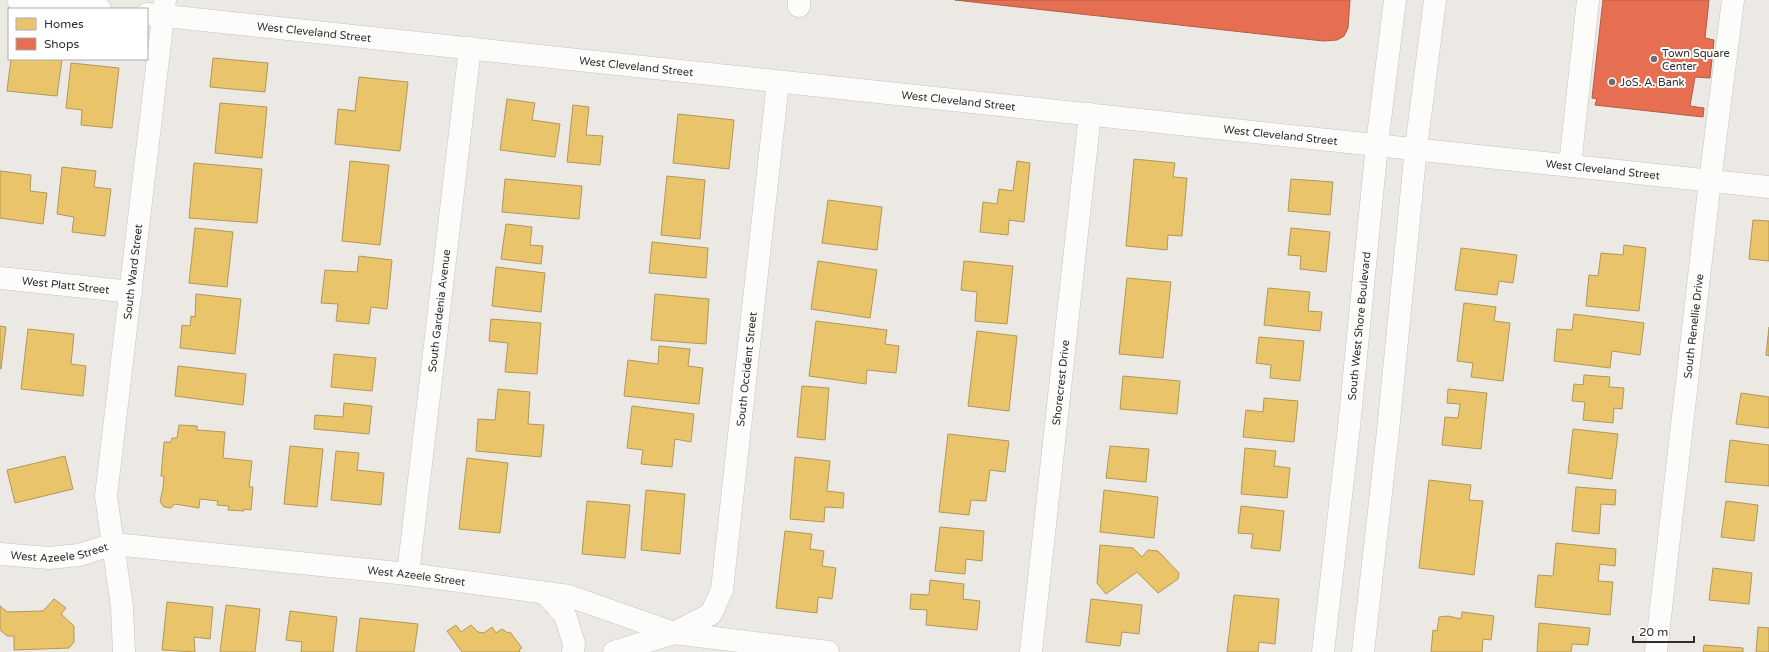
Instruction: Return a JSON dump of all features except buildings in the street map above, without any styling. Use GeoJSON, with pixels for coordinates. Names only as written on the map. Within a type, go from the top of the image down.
{"type":"FeatureCollection","features":[{"type":"Feature","properties":{"kind":"street"},"geometry":{"type":"LineString","coordinates":[[18,0],[91,8]]}},
{"type":"Feature","properties":{"kind":"street","name":"South West Shore Boulevard"},"geometry":{"type":"LineString","coordinates":[[1323,652],[1349,427],[1377,144],[1395,0]]}},
{"type":"Feature","properties":{"kind":"street"},"geometry":{"type":"LineString","coordinates":[[1363,652],[1388,431],[1416,148],[1434,0]]}},
{"type":"Feature","properties":{"kind":"street"},"geometry":{"type":"LineString","coordinates":[[1570,165],[1588,0]]}},
{"type":"Feature","properties":{"kind":"street","name":"South Renellie Drive"},"geometry":{"type":"LineString","coordinates":[[1656,652],[1710,180],[1733,0]]}},
{"type":"Feature","properties":{"kind":"street","name":"West Cleveland Street"},"geometry":{"type":"LineString","coordinates":[[158,10],[470,48],[778,82],[1416,148],[1769,187]]}},
{"type":"Feature","properties":{"kind":"street","name":"South Ward Street"},"geometry":{"type":"LineString","coordinates":[[124,652],[122,607],[106,496],[132,292],[158,10]]}},
{"type":"Feature","properties":{"kind":"street","name":"South Gardenia Avenue"},"geometry":{"type":"LineString","coordinates":[[408,574],[470,48]]}},
{"type":"Feature","properties":{"kind":"street","name":"South Occident Street"},"geometry":{"type":"LineString","coordinates":[[674,633],[711,614],[722,590],[778,82]]}},
{"type":"Feature","properties":{"kind":"street","name":"Shorecrest Drive"},"geometry":{"type":"LineString","coordinates":[[1030,652],[1090,114]]}},
{"type":"Feature","properties":{"kind":"street","name":"West Platt Street"},"geometry":{"type":"LineString","coordinates":[[0,278],[132,292]]}},
{"type":"Feature","properties":{"kind":"street","name":"West Azeele Street"},"geometry":{"type":"LineString","coordinates":[[0,554],[49,558],[79,554],[114,544],[408,574],[569,596],[674,633],[828,652]]}},
{"type":"Feature","properties":{"kind":"street"},"geometry":{"type":"LineString","coordinates":[[545,593],[565,614],[574,644],[573,652]]}},
{"type":"Feature","properties":{"kind":"street"},"geometry":{"type":"LineString","coordinates":[[614,652],[674,633]]}},
{"type":"Feature","properties":{"kind":"place","name":"Town Square Center"},"geometry":{"type":"Point","coordinates":[1654,59]}},
{"type":"Feature","properties":{"kind":"place","name":"JoS. A. Bank"},"geometry":{"type":"Point","coordinates":[1612,82]}}]}
